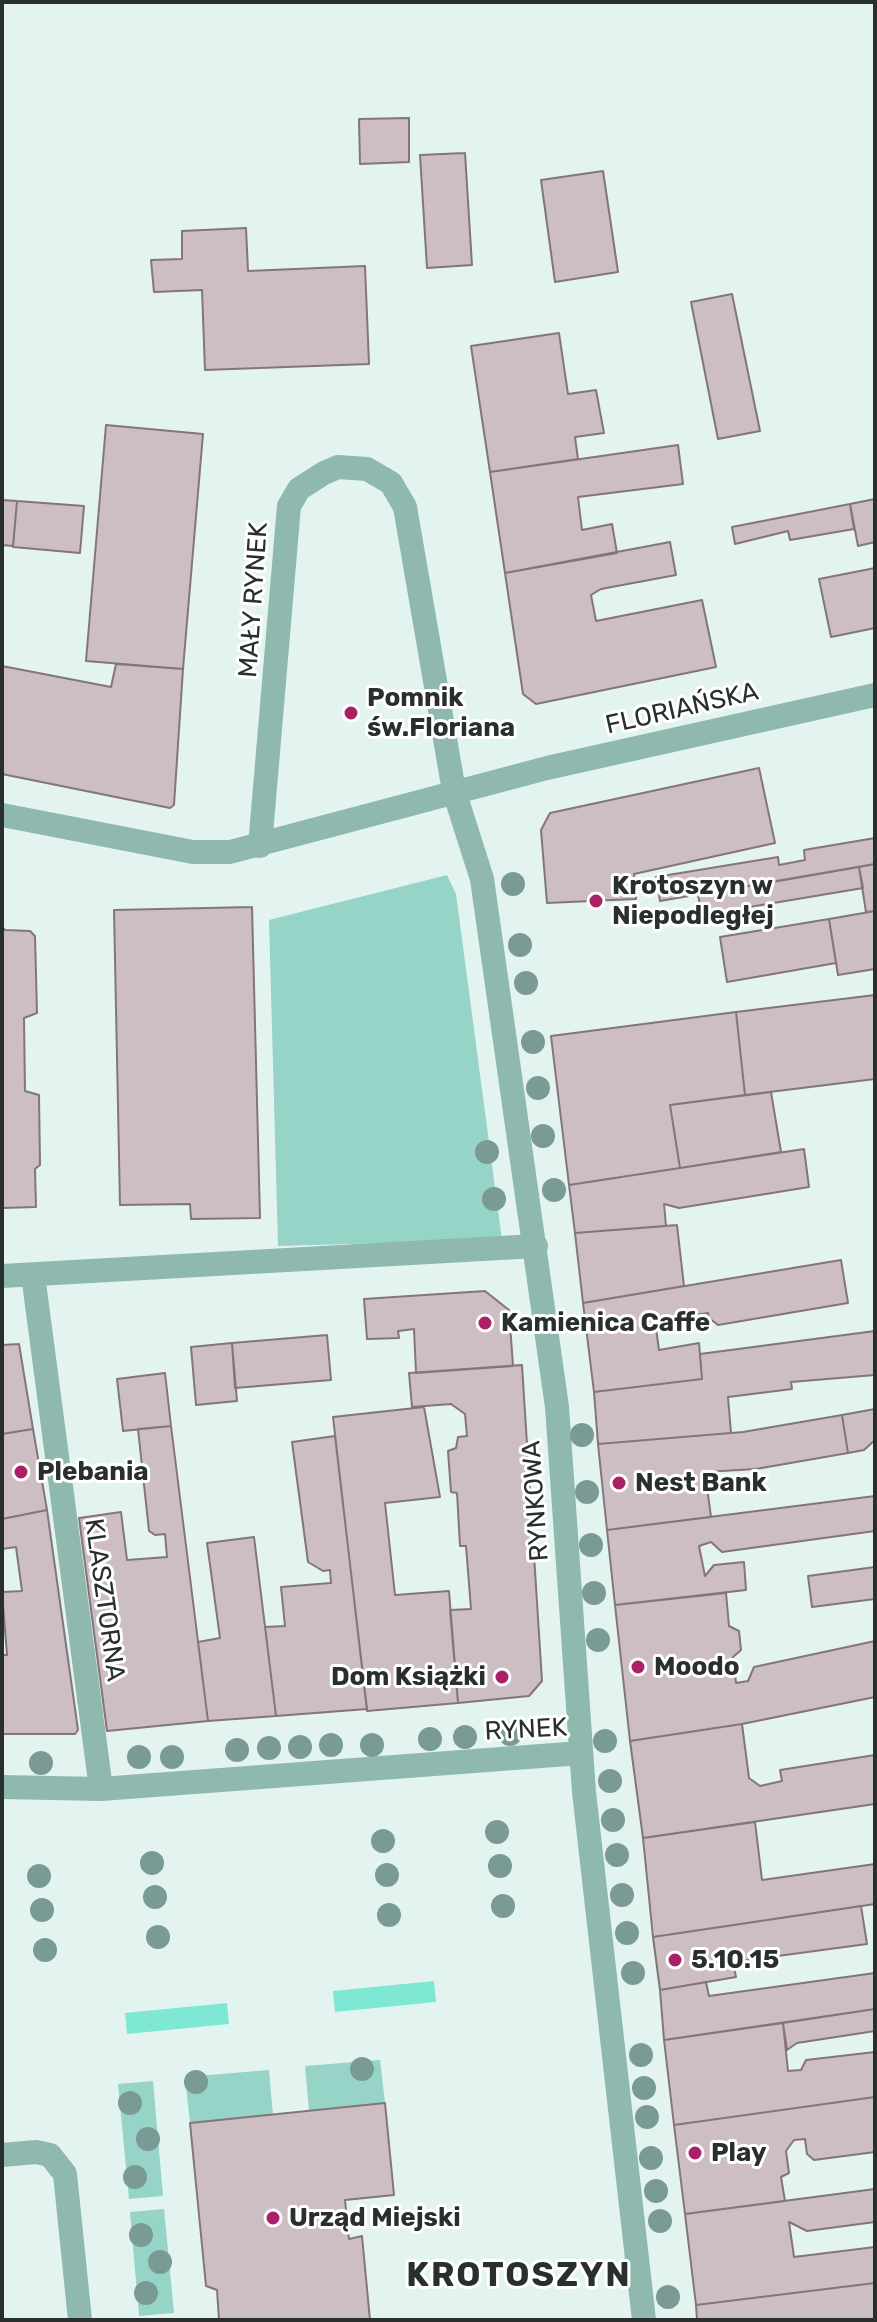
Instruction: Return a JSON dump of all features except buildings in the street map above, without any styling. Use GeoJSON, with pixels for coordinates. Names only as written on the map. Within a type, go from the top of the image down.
{"type":"FeatureCollection","features":[{"type":"Feature","properties":{"kind":"street","name":"MAŁY RYNEK"},"geometry":{"type":"LineString","coordinates":[[260,846],[289,506],[299,489],[338,467],[367,469],[391,483],[405,507],[454,791],[482,879],[536,1246]]}},
{"type":"Feature","properties":{"kind":"street","name":"FLORIAŃSKA"},"geometry":{"type":"LineString","coordinates":[[454,791],[875,695]]}},
{"type":"Feature","properties":{"kind":"street"},"geometry":{"type":"LineString","coordinates":[[2,815],[193,852],[230,852],[454,791]]}},
{"type":"Feature","properties":{"kind":"street"},"geometry":{"type":"LineString","coordinates":[[2,1276],[536,1246]]}},
{"type":"Feature","properties":{"kind":"street","name":"RYNKOWA"},"geometry":{"type":"LineString","coordinates":[[536,1246],[557,1407],[581,1753]]}},
{"type":"Feature","properties":{"kind":"street","name":"KLASZTORNA"},"geometry":{"type":"LineString","coordinates":[[33,1275],[101,1789]]}},
{"type":"Feature","properties":{"kind":"street","name":"RYNEK"},"geometry":{"type":"LineString","coordinates":[[2,1787],[101,1789],[581,1753],[644,2320]]}},
{"type":"Feature","properties":{"kind":"street"},"geometry":{"type":"LineString","coordinates":[[2,2155],[36,2152],[50,2155],[65,2174],[80,2320]]}},
{"type":"Feature","properties":{"kind":"shaded area"},"geometry":{"type":"Polygon","coordinates":[[[447,875],[456,894],[502,1240],[278,1246],[269,920],[447,875]]]}},
{"type":"Feature","properties":{"kind":"shaded area"},"geometry":{"type":"Polygon","coordinates":[[[434,1981],[436,2002],[335,2012],[333,1991],[434,1981]]]}},
{"type":"Feature","properties":{"kind":"shaded area"},"geometry":{"type":"Polygon","coordinates":[[[227,2003],[229,2024],[127,2034],[125,2013],[227,2003]]]}},
{"type":"Feature","properties":{"kind":"shaded area"},"geometry":{"type":"Polygon","coordinates":[[[380,2060],[385,2103],[309,2111],[305,2066],[380,2060]]]}},
{"type":"Feature","properties":{"kind":"shaded area"},"geometry":{"type":"Polygon","coordinates":[[[269,2070],[273,2116],[190,2123],[185,2077],[269,2070]]]}},
{"type":"Feature","properties":{"kind":"shaded area"},"geometry":{"type":"Polygon","coordinates":[[[153,2081],[163,2196],[129,2199],[118,2084],[153,2081]]]}},
{"type":"Feature","properties":{"kind":"shaded area"},"geometry":{"type":"Polygon","coordinates":[[[164,2209],[174,2313],[139,2316],[130,2212],[164,2209]]]}},
{"type":"Feature","properties":{"kind":"place","name":"Pomnik św.Floriana"},"geometry":{"type":"Point","coordinates":[351,713]}},
{"type":"Feature","properties":{"kind":"place","name":"Krotoszyn w Niepodległej"},"geometry":{"type":"Point","coordinates":[596,901]}},
{"type":"Feature","properties":{"kind":"place","name":"Kamienica Caffe"},"geometry":{"type":"Point","coordinates":[485,1323]}},
{"type":"Feature","properties":{"kind":"place","name":"Plebania"},"geometry":{"type":"Point","coordinates":[21,1472]}},
{"type":"Feature","properties":{"kind":"place","name":"Nest Bank"},"geometry":{"type":"Point","coordinates":[619,1483]}},
{"type":"Feature","properties":{"kind":"place","name":"Moodo"},"geometry":{"type":"Point","coordinates":[638,1667]}},
{"type":"Feature","properties":{"kind":"place","name":"Dom Książki"},"geometry":{"type":"Point","coordinates":[502,1677]}},
{"type":"Feature","properties":{"kind":"place","name":"5.10.15"},"geometry":{"type":"Point","coordinates":[675,1960]}},
{"type":"Feature","properties":{"kind":"place","name":"Play"},"geometry":{"type":"Point","coordinates":[695,2153]}},
{"type":"Feature","properties":{"kind":"place","name":"Urząd Miejski"},"geometry":{"type":"Point","coordinates":[273,2218]}},
{"type":"Feature","properties":{"kind":"district","name":"KROTOSZYN"},"geometry":{"type":"Point","coordinates":[519,2276]}}]}
